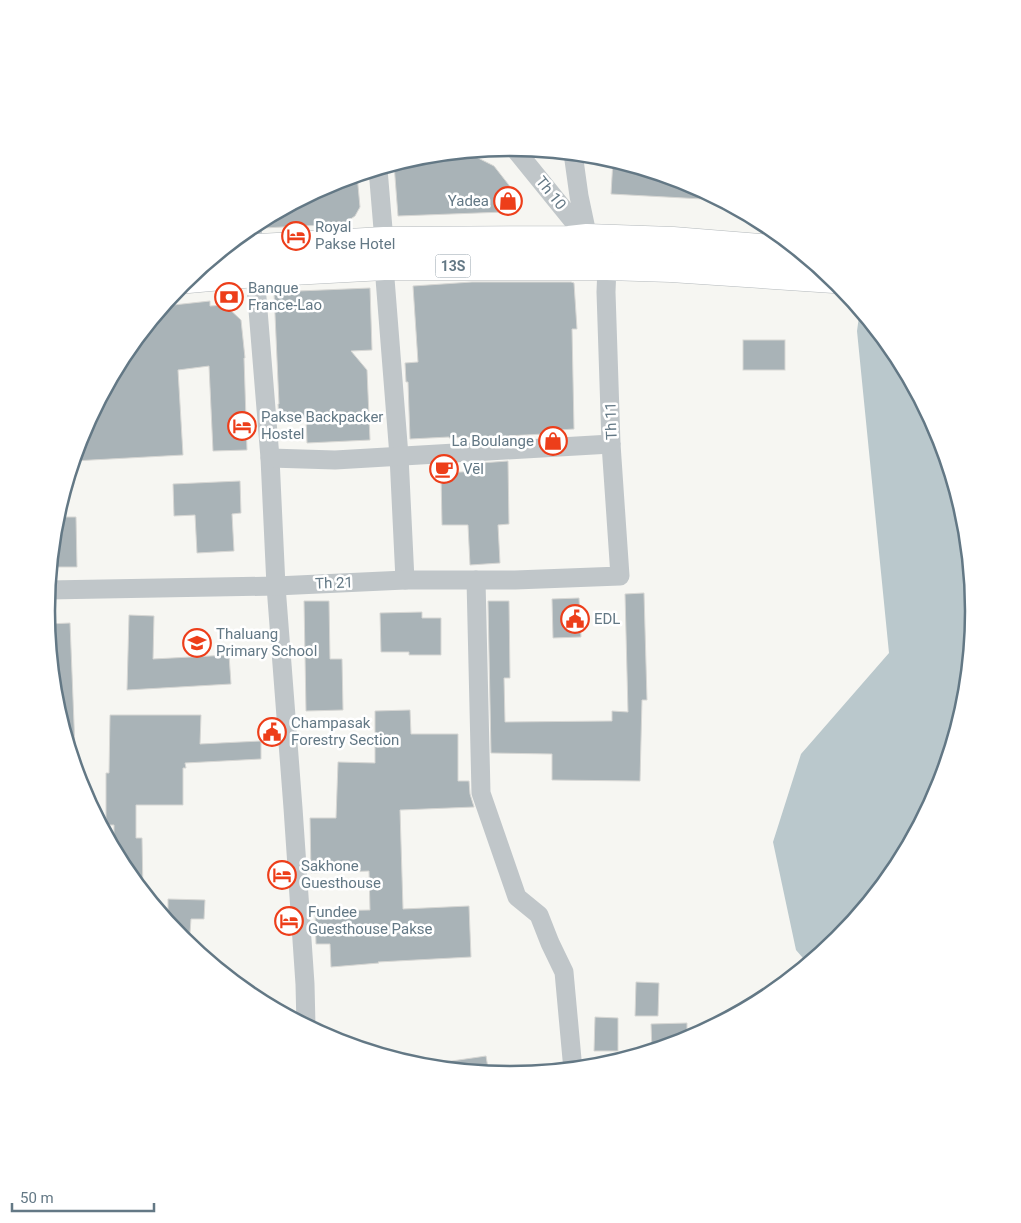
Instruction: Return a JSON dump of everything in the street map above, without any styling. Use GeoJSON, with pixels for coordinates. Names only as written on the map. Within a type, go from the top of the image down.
{"type":"FeatureCollection","features":[{"type":"Feature","properties":{"kind":"highway","name":"13S"},"geometry":{"type":"LineString","coordinates":[[384,254],[587,238],[673,241],[788,250]]}},
{"type":"Feature","properties":{"kind":"highway","name":"13S"},"geometry":{"type":"LineString","coordinates":[[210,269],[254,249]]}},
{"type":"Feature","properties":{"kind":"highway","name":"13S"},"geometry":{"type":"LineString","coordinates":[[233,250],[384,254],[671,268],[821,278]]}},
{"type":"Feature","properties":{"kind":"street","name":"Th 10"},"geometry":{"type":"LineString","coordinates":[[521,156],[587,238]]}},
{"type":"Feature","properties":{"kind":"street"},"geometry":{"type":"LineString","coordinates":[[574,161],[587,238]]}},
{"type":"Feature","properties":{"kind":"street"},"geometry":{"type":"LineString","coordinates":[[378,176],[399,456],[405,580]]}},
{"type":"Feature","properties":{"kind":"street"},"geometry":{"type":"LineString","coordinates":[[254,249],[270,458],[276,586],[295,828],[306,1018]]}},
{"type":"Feature","properties":{"kind":"street","name":"Th 11"},"geometry":{"type":"LineString","coordinates":[[607,266],[606,292],[611,444],[620,576]]}},
{"type":"Feature","properties":{"kind":"street"},"geometry":{"type":"LineString","coordinates":[[270,458],[336,460],[611,444]]}},
{"type":"Feature","properties":{"kind":"street","name":"Th 21"},"geometry":{"type":"LineString","coordinates":[[56,590],[276,586],[405,580],[515,580],[620,576]]}},
{"type":"Feature","properties":{"kind":"street"},"geometry":{"type":"LineString","coordinates":[[476,580],[481,793],[517,896],[539,915],[564,972],[572,1063]]}},
{"type":"Feature","properties":{"kind":"shaded area"},"geometry":{"type":"Polygon","coordinates":[[[859,318],[889,358],[905,384],[919,410],[942,465],[957,523],[962,552],[966,611],[965,641],[962,671],[950,729],[942,758],[919,813],[889,865],[872,889],[833,934],[804,960],[796,950],[773,842],[801,754],[889,653],[857,331],[859,318]]]}},
{"type":"Feature","properties":{"kind":"building"},"geometry":{"type":"Polygon","coordinates":[[[476,157],[494,166],[519,198],[516,206],[504,212],[398,216],[395,172],[451,160],[476,157]]]}},
{"type":"Feature","properties":{"kind":"building"},"geometry":{"type":"Polygon","coordinates":[[[613,168],[657,180],[703,199],[611,194],[613,168]]]}},
{"type":"Feature","properties":{"kind":"building"},"geometry":{"type":"Polygon","coordinates":[[[358,182],[360,207],[355,216],[343,224],[265,228],[309,203],[358,182]]]}},
{"type":"Feature","properties":{"kind":"building"},"geometry":{"type":"Polygon","coordinates":[[[472,282],[574,283],[577,329],[572,329],[574,429],[543,431],[544,434],[507,436],[507,439],[480,440],[480,437],[449,437],[410,439],[408,382],[406,382],[405,363],[418,362],[413,286],[472,282]]]}},
{"type":"Feature","properties":{"kind":"building"},"geometry":{"type":"Polygon","coordinates":[[[370,288],[372,350],[351,351],[367,370],[370,440],[307,443],[306,418],[279,420],[274,292],[370,288]]]}},
{"type":"Feature","properties":{"kind":"building"},"geometry":{"type":"Polygon","coordinates":[[[210,301],[210,306],[225,305],[241,320],[245,358],[247,450],[213,451],[209,366],[178,370],[183,455],[81,461],[102,410],[116,384],[149,334],[173,305],[210,301]]]}},
{"type":"Feature","properties":{"kind":"building"},"geometry":{"type":"Polygon","coordinates":[[[743,340],[785,340],[785,370],[743,370],[743,340]]]}},
{"type":"Feature","properties":{"kind":"building"},"geometry":{"type":"Polygon","coordinates":[[[508,461],[509,524],[498,525],[500,563],[470,565],[468,525],[442,525],[441,473],[481,471],[481,463],[508,461]]]}},
{"type":"Feature","properties":{"kind":"building"},"geometry":{"type":"Polygon","coordinates":[[[240,481],[241,513],[232,514],[234,551],[197,553],[195,515],[174,516],[173,484],[240,481]]]}},
{"type":"Feature","properties":{"kind":"building"},"geometry":{"type":"Polygon","coordinates":[[[65,517],[76,517],[77,567],[58,567],[65,517]]]}},
{"type":"Feature","properties":{"kind":"building"},"geometry":{"type":"Polygon","coordinates":[[[644,593],[647,700],[642,700],[640,781],[552,780],[552,754],[491,753],[488,601],[509,601],[510,678],[504,678],[505,722],[612,721],[612,711],[628,712],[625,594],[644,593]]]}},
{"type":"Feature","properties":{"kind":"building"},"geometry":{"type":"Polygon","coordinates":[[[579,598],[581,637],[553,638],[552,599],[579,598]]]}},
{"type":"Feature","properties":{"kind":"building"},"geometry":{"type":"Polygon","coordinates":[[[304,601],[329,601],[330,659],[342,659],[343,710],[306,711],[304,601]]]}},
{"type":"Feature","properties":{"kind":"building"},"geometry":{"type":"Polygon","coordinates":[[[422,612],[422,618],[441,618],[441,655],[409,655],[409,652],[381,652],[380,613],[422,612]]]}},
{"type":"Feature","properties":{"kind":"building"},"geometry":{"type":"Polygon","coordinates":[[[129,615],[154,616],[153,659],[229,655],[231,684],[127,690],[129,615]]]}},
{"type":"Feature","properties":{"kind":"building"},"geometry":{"type":"Polygon","coordinates":[[[70,623],[75,743],[59,671],[55,624],[70,623]]]}},
{"type":"Feature","properties":{"kind":"building"},"geometry":{"type":"Polygon","coordinates":[[[410,710],[411,734],[458,734],[458,781],[469,781],[474,807],[400,810],[403,909],[469,906],[471,957],[378,962],[331,967],[330,944],[316,944],[315,911],[370,910],[369,871],[311,873],[310,818],[336,818],[338,762],[375,763],[375,711],[410,710]]]}},
{"type":"Feature","properties":{"kind":"building"},"geometry":{"type":"Polygon","coordinates":[[[110,715],[201,715],[200,744],[261,741],[261,759],[185,763],[186,768],[183,768],[183,805],[136,805],[136,838],[142,838],[143,880],[114,835],[114,825],[108,825],[106,820],[106,773],[109,773],[110,715]]]}},
{"type":"Feature","properties":{"kind":"building"},"geometry":{"type":"Polygon","coordinates":[[[168,899],[205,900],[204,919],[191,919],[190,936],[168,912],[168,899]]]}},
{"type":"Feature","properties":{"kind":"building"},"geometry":{"type":"Polygon","coordinates":[[[636,982],[659,983],[658,1016],[635,1016],[636,982]]]}},
{"type":"Feature","properties":{"kind":"building"},"geometry":{"type":"Polygon","coordinates":[[[595,1017],[618,1018],[618,1051],[594,1051],[595,1017]]]}},
{"type":"Feature","properties":{"kind":"building"},"geometry":{"type":"Polygon","coordinates":[[[687,1023],[687,1031],[652,1044],[651,1024],[687,1023]]]}},
{"type":"Feature","properties":{"kind":"building"},"geometry":{"type":"Polygon","coordinates":[[[486,1056],[488,1066],[481,1066],[445,1062],[486,1056]]]}},
{"type":"Feature","properties":{"kind":"place","name":"Yadea"},"geometry":{"type":"Point","coordinates":[508,201]}},
{"type":"Feature","properties":{"kind":"place","name":"Royal Pakse Hotel"},"geometry":{"type":"Point","coordinates":[296,236]}},
{"type":"Feature","properties":{"kind":"place","name":"Banque France-Lao"},"geometry":{"type":"Point","coordinates":[229,297]}},
{"type":"Feature","properties":{"kind":"place","name":"Pakse Backpacker Hostel"},"geometry":{"type":"Point","coordinates":[242,426]}},
{"type":"Feature","properties":{"kind":"place","name":"La Boulange"},"geometry":{"type":"Point","coordinates":[553,441]}},
{"type":"Feature","properties":{"kind":"place","name":"Vēl"},"geometry":{"type":"Point","coordinates":[444,469]}},
{"type":"Feature","properties":{"kind":"place","name":"EDL"},"geometry":{"type":"Point","coordinates":[575,619]}},
{"type":"Feature","properties":{"kind":"place","name":"Thaluang Primary School"},"geometry":{"type":"Point","coordinates":[197,643]}},
{"type":"Feature","properties":{"kind":"place","name":"Champasak Forestry Section"},"geometry":{"type":"Point","coordinates":[272,732]}},
{"type":"Feature","properties":{"kind":"place","name":"Sakhone Guesthouse"},"geometry":{"type":"Point","coordinates":[282,875]}},
{"type":"Feature","properties":{"kind":"place","name":"Fundee Guesthouse Pakse"},"geometry":{"type":"Point","coordinates":[289,921]}}]}
